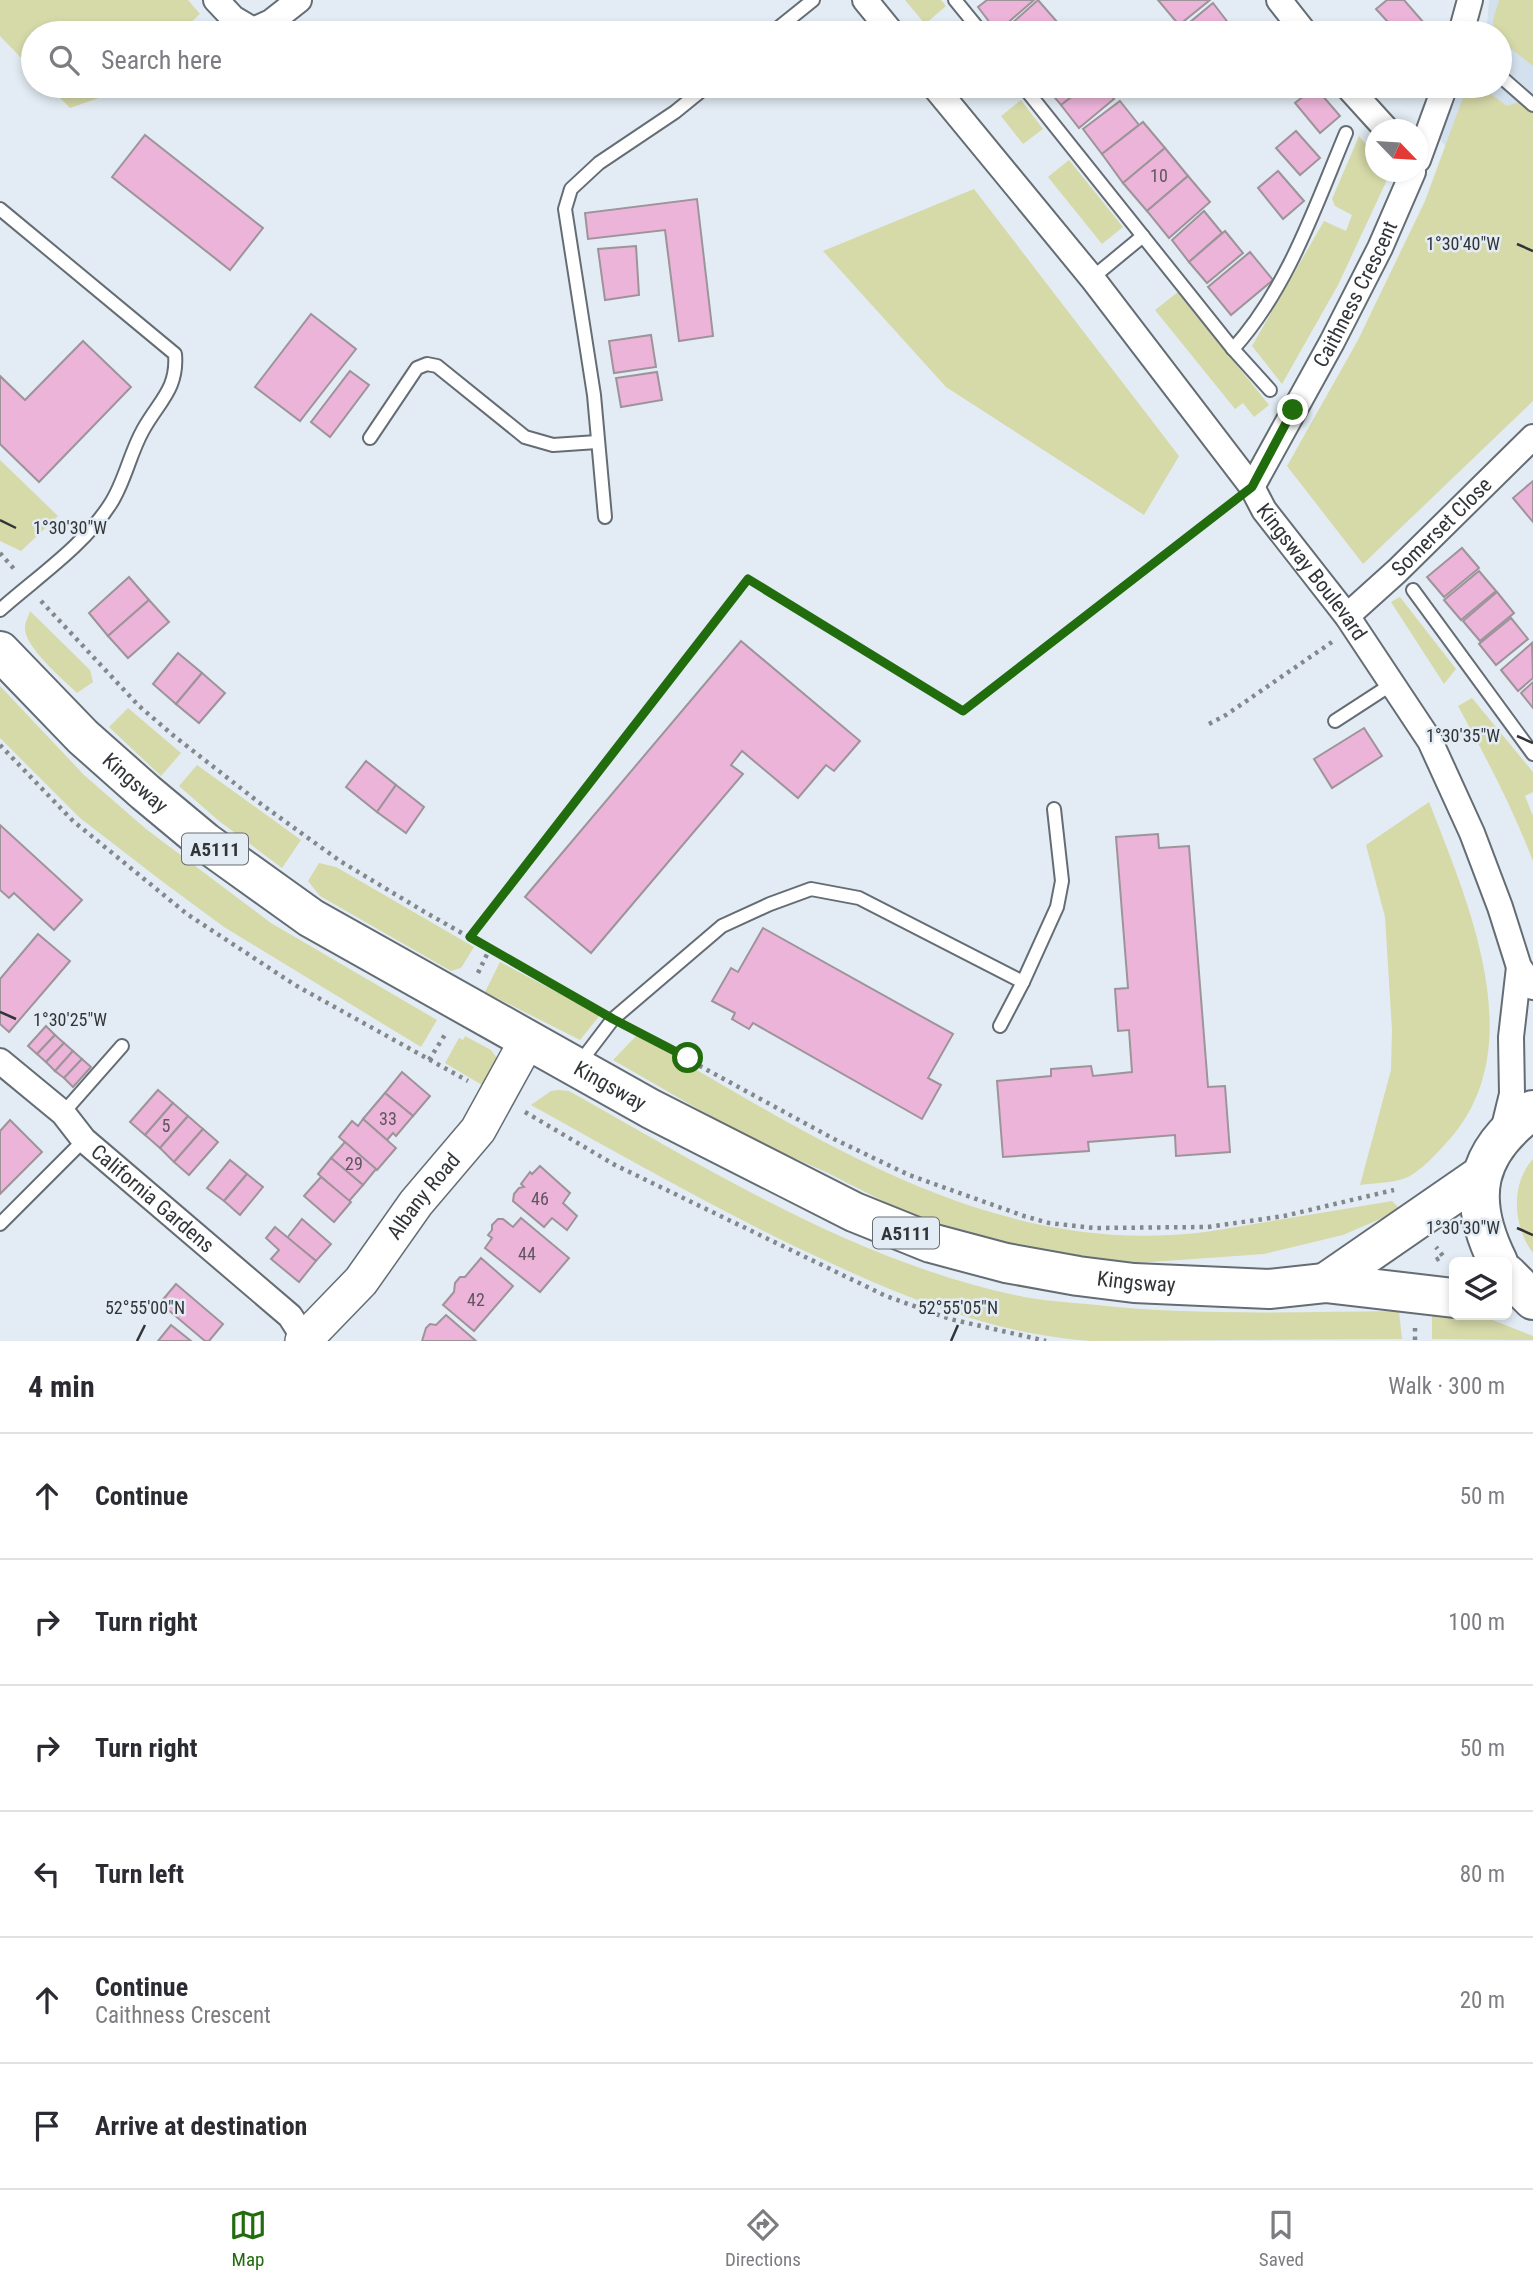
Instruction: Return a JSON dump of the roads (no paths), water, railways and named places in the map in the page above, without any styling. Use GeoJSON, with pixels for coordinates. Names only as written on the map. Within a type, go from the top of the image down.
{"type":"FeatureCollection","features":[{"type":"Feature","properties":{"kind":"highway","name":"Kingsway"},"geometry":{"type":"LineString","coordinates":[[0,651],[83,737],[205,842],[311,918],[576,1068],[854,1212],[931,1243],[1006,1263],[1078,1276],[1134,1283],[1269,1289],[1325,1283],[1449,1297]]}},
{"type":"Feature","properties":{"kind":"highway","name":"A5111"},"geometry":{"type":"LineString","coordinates":[[1480,1175],[1502,1136],[1533,1110]]}},
{"type":"Feature","properties":{"kind":"highway","name":"Kingsway"},"geometry":{"type":"LineString","coordinates":[[1325,1283],[1480,1175]]}},
{"type":"Feature","properties":{"kind":"highway"},"geometry":{"type":"LineString","coordinates":[[1480,1175],[1482,1221],[1486,1239],[1495,1257]]}},
{"type":"Feature","properties":{"kind":"highway"},"geometry":{"type":"LineString","coordinates":[[1512,1279],[1533,1300]]}},
{"type":"Feature","properties":{"kind":"highway"},"geometry":{"type":"LineString","coordinates":[[1512,1305],[1533,1309]]}},
{"type":"Feature","properties":{"kind":"street"},"geometry":{"type":"LineString","coordinates":[[216,0],[238,21]]}},
{"type":"Feature","properties":{"kind":"street"},"geometry":{"type":"LineString","coordinates":[[272,21],[299,0]]}},
{"type":"Feature","properties":{"kind":"street"},"geometry":{"type":"LineString","coordinates":[[865,0],[882,21]]}},
{"type":"Feature","properties":{"kind":"street"},"geometry":{"type":"LineString","coordinates":[[1279,0],[1296,21]]}},
{"type":"Feature","properties":{"kind":"street"},"geometry":{"type":"LineString","coordinates":[[1464,21],[1470,0]]}},
{"type":"Feature","properties":{"kind":"street","name":"Kingsway Boulevard"},"geometry":{"type":"LineString","coordinates":[[944,98],[1092,278],[1252,487],[1264,510],[1347,616],[1430,741],[1472,833],[1526,977]]}},
{"type":"Feature","properties":{"kind":"street"},"geometry":{"type":"LineString","coordinates":[[1358,98],[1377,119]]}},
{"type":"Feature","properties":{"kind":"street","name":"Caithness Crescent"},"geometry":{"type":"LineString","coordinates":[[1428,130],[1440,98]]}},
{"type":"Feature","properties":{"kind":"street","name":"Caithness Crescent"},"geometry":{"type":"LineString","coordinates":[[1252,487],[1380,248],[1407,182]]}},
{"type":"Feature","properties":{"kind":"street","name":"Somerset Close"},"geometry":{"type":"LineString","coordinates":[[1347,616],[1397,571],[1533,437]]}},
{"type":"Feature","properties":{"kind":"street"},"geometry":{"type":"LineString","coordinates":[[1502,1136],[1512,1094],[1511,1037],[1526,977]]}},
{"type":"Feature","properties":{"kind":"street","name":"Albany Road"},"geometry":{"type":"LineString","coordinates":[[304,1341],[360,1281],[416,1203],[478,1130],[527,1041]]}},
{"type":"Feature","properties":{"kind":"street","name":"California Gardens"},"geometry":{"type":"LineString","coordinates":[[0,1061],[63,1113],[84,1140],[282,1308],[290,1316],[304,1341]]}},
{"type":"Feature","properties":{"kind":"lane"},"geometry":{"type":"LineString","coordinates":[[787,21],[813,0]]}},
{"type":"Feature","properties":{"kind":"lane"},"geometry":{"type":"LineString","coordinates":[[955,0],[972,21]]}},
{"type":"Feature","properties":{"kind":"lane"},"geometry":{"type":"LineString","coordinates":[[1512,87],[1533,105]]}},
{"type":"Feature","properties":{"kind":"lane"},"geometry":{"type":"LineString","coordinates":[[605,517],[594,395],[565,209],[571,189],[599,163],[692,98]]}},
{"type":"Feature","properties":{"kind":"lane"},"geometry":{"type":"LineString","coordinates":[[1033,98],[1233,349],[1270,390]]}},
{"type":"Feature","properties":{"kind":"lane"},"geometry":{"type":"LineString","coordinates":[[1233,349],[1256,324],[1298,248],[1346,132]]}},
{"type":"Feature","properties":{"kind":"lane"},"geometry":{"type":"LineString","coordinates":[[0,209],[176,354],[177,371],[174,382],[142,431],[113,500],[96,525],[0,610]]}},
{"type":"Feature","properties":{"kind":"lane"},"geometry":{"type":"LineString","coordinates":[[1092,278],[1143,236]]}},
{"type":"Feature","properties":{"kind":"lane"},"geometry":{"type":"LineString","coordinates":[[370,438],[417,368],[427,364],[438,366],[524,437],[553,445],[597,442]]}},
{"type":"Feature","properties":{"kind":"lane","name":"Somerset Close"},"geometry":{"type":"LineString","coordinates":[[1413,590],[1533,754]]}},
{"type":"Feature","properties":{"kind":"lane"},"geometry":{"type":"LineString","coordinates":[[1335,721],[1392,684]]}},
{"type":"Feature","properties":{"kind":"lane"},"geometry":{"type":"LineString","coordinates":[[1000,1026],[1057,907],[1062,881],[1054,809]]}},
{"type":"Feature","properties":{"kind":"lane"},"geometry":{"type":"LineString","coordinates":[[576,1068],[613,1019],[722,926],[811,889],[859,898],[1023,982]]}},
{"type":"Feature","properties":{"kind":"lane"},"geometry":{"type":"LineString","coordinates":[[63,1113],[122,1046]]}},
{"type":"Feature","properties":{"kind":"lane"},"geometry":{"type":"LineString","coordinates":[[0,1224],[84,1140]]}}]}
